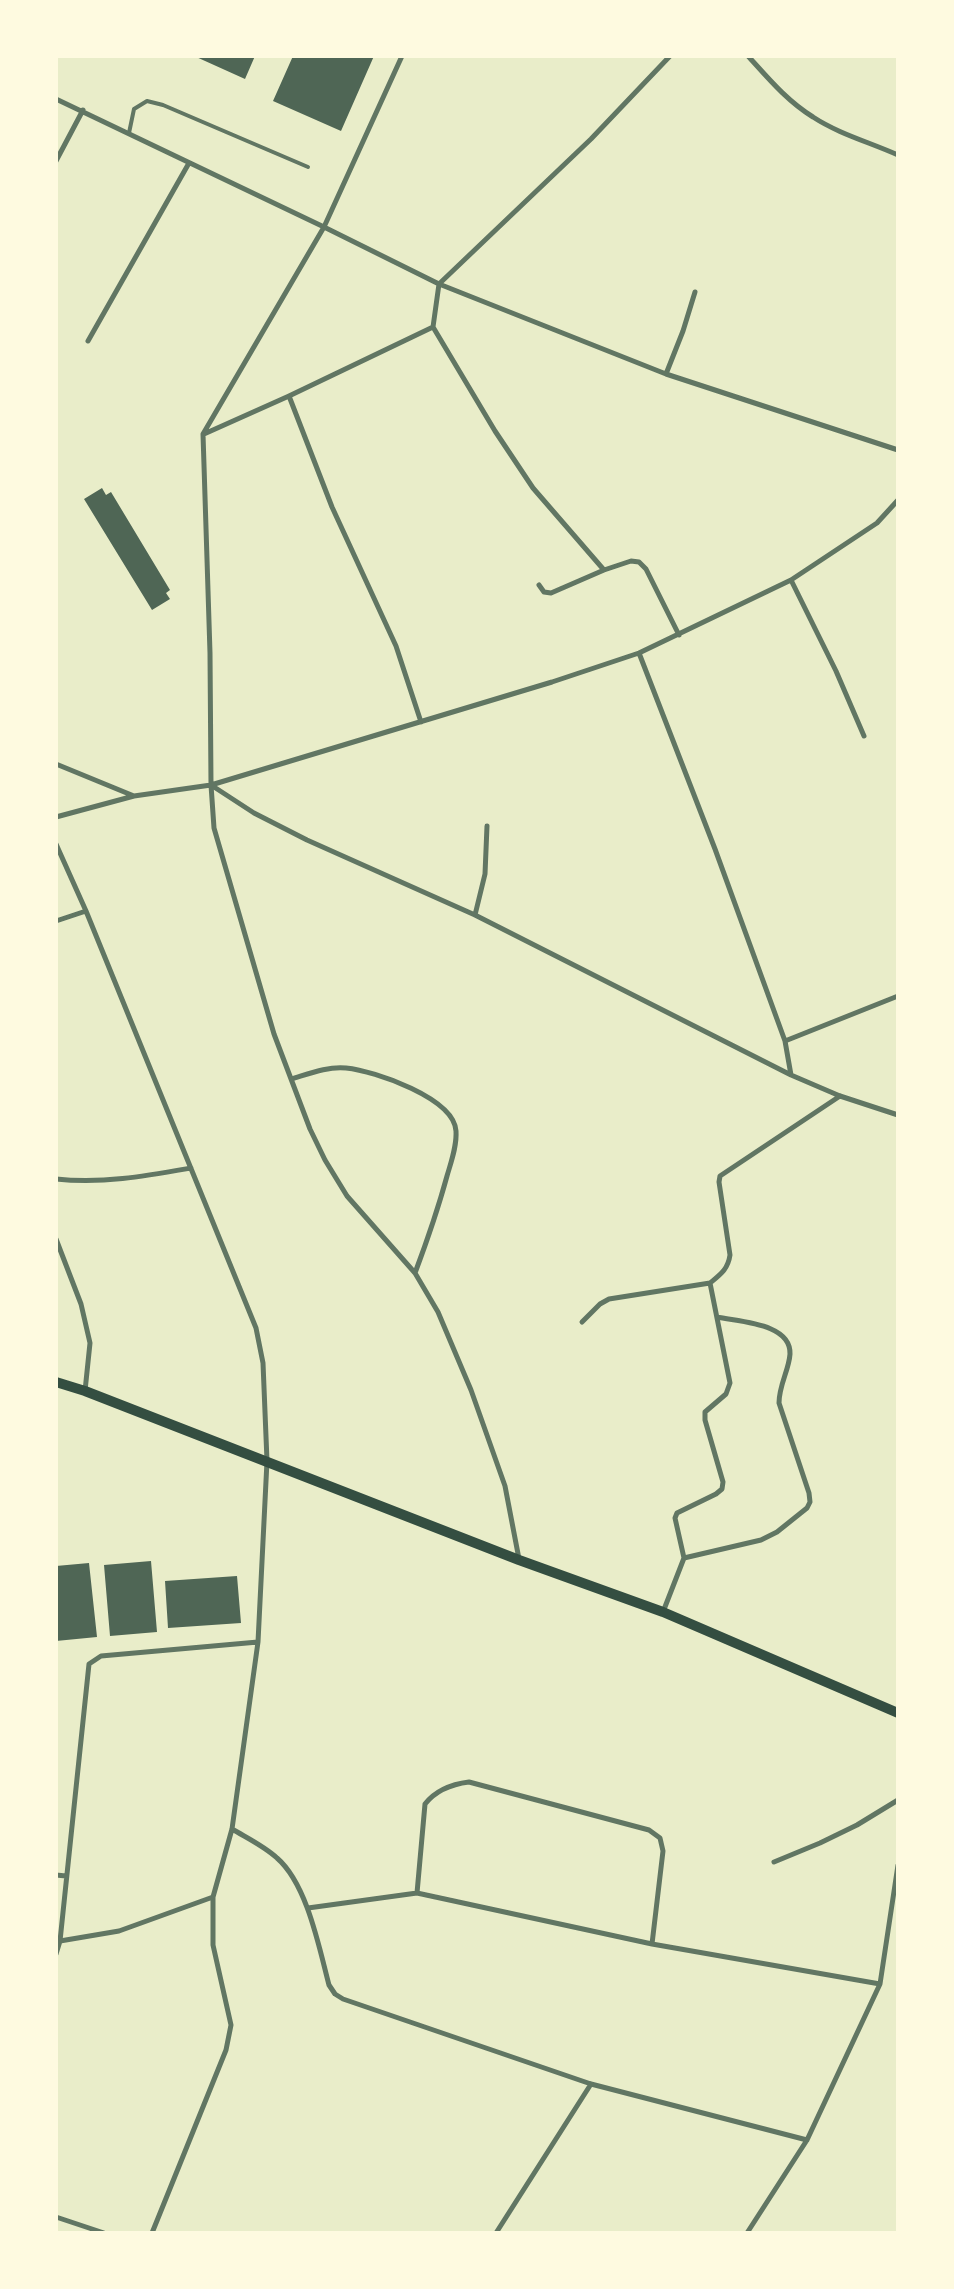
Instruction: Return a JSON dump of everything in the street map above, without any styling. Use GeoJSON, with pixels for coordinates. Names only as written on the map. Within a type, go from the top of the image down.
{"type":"FeatureCollection","features":[{"type":"Feature","properties":{"kind":"main road"},"geometry":{"type":"LineString","coordinates":[[56,1382],[85,1391],[519,1560],[663,1612],[898,1713]]}},
{"type":"Feature","properties":{"kind":"street"},"geometry":{"type":"LineString","coordinates":[[402,56],[324,227],[203,434],[210,653],[211,785],[214,828],[250,956],[274,1034],[291,1079],[325,1160],[346,1196],[415,1273],[438,1312],[471,1390],[505,1486],[519,1560]]}},
{"type":"Feature","properties":{"kind":"street"},"geometry":{"type":"LineString","coordinates":[[604,570],[533,488],[495,431],[434,327],[438,284],[591,139],[670,56]]}},
{"type":"Feature","properties":{"kind":"street"},"geometry":{"type":"LineString","coordinates":[[748,56],[785,96],[812,117],[849,136],[898,154]]}},
{"type":"Feature","properties":{"kind":"street"},"geometry":{"type":"LineString","coordinates":[[56,99],[324,227],[438,284],[666,374],[898,450]]}},
{"type":"Feature","properties":{"kind":"street"},"geometry":{"type":"LineString","coordinates":[[56,161],[82,110]]}},
{"type":"Feature","properties":{"kind":"street"},"geometry":{"type":"LineString","coordinates":[[88,341],[189,163]]}},
{"type":"Feature","properties":{"kind":"street"},"geometry":{"type":"LineString","coordinates":[[666,374],[684,331],[695,292]]}},
{"type":"Feature","properties":{"kind":"street"},"geometry":{"type":"LineString","coordinates":[[203,434],[290,396],[434,327]]}},
{"type":"Feature","properties":{"kind":"street"},"geometry":{"type":"LineString","coordinates":[[290,396],[332,507],[396,646],[420,722]]}},
{"type":"Feature","properties":{"kind":"street"},"geometry":{"type":"LineString","coordinates":[[56,816],[134,796],[211,785],[552,682],[639,652],[679,635],[791,580],[877,523],[898,500]]}},
{"type":"Feature","properties":{"kind":"street"},"geometry":{"type":"LineString","coordinates":[[539,585],[544,592],[550,593],[604,570],[631,561],[639,562],[646,569],[679,635]]}},
{"type":"Feature","properties":{"kind":"street"},"geometry":{"type":"LineString","coordinates":[[791,580],[836,671],[864,736]]}},
{"type":"Feature","properties":{"kind":"street"},"geometry":{"type":"LineString","coordinates":[[639,652],[715,849],[785,1041],[790,1075]]}},
{"type":"Feature","properties":{"kind":"street"},"geometry":{"type":"LineString","coordinates":[[56,764],[134,796]]}},
{"type":"Feature","properties":{"kind":"street"},"geometry":{"type":"LineString","coordinates":[[211,785],[254,813],[307,840],[475,914],[790,1075],[840,1096],[898,1115]]}},
{"type":"Feature","properties":{"kind":"street"},"geometry":{"type":"LineString","coordinates":[[475,914],[485,874],[487,826]]}},
{"type":"Feature","properties":{"kind":"street"},"geometry":{"type":"LineString","coordinates":[[56,844],[86,911],[256,1328],[264,1363],[267,1461],[258,1642],[232,1829],[213,1897],[213,1945],[231,2025],[226,2050],[152,2233]]}},
{"type":"Feature","properties":{"kind":"street"},"geometry":{"type":"LineString","coordinates":[[56,921],[86,911]]}},
{"type":"Feature","properties":{"kind":"street"},"geometry":{"type":"LineString","coordinates":[[785,1041],[898,996]]}},
{"type":"Feature","properties":{"kind":"street"},"geometry":{"type":"LineString","coordinates":[[291,1079],[317,1071],[346,1068],[381,1077],[434,1100],[449,1112],[456,1130],[454,1153],[432,1228],[415,1273]]}},
{"type":"Feature","properties":{"kind":"street"},"geometry":{"type":"LineString","coordinates":[[582,1322],[600,1304],[609,1299],[710,1283],[729,1266],[730,1255],[719,1182],[720,1176],[840,1096]]}},
{"type":"Feature","properties":{"kind":"street"},"geometry":{"type":"LineString","coordinates":[[56,1179],[86,1182],[114,1181],[191,1168]]}},
{"type":"Feature","properties":{"kind":"street"},"geometry":{"type":"LineString","coordinates":[[56,1239],[81,1304],[90,1344],[85,1391]]}},
{"type":"Feature","properties":{"kind":"street"},"geometry":{"type":"LineString","coordinates":[[663,1612],[684,1558],[675,1518],[677,1512],[716,1494],[722,1489],[723,1482],[705,1412],[729,1389],[730,1383],[710,1283]]}},
{"type":"Feature","properties":{"kind":"street"},"geometry":{"type":"LineString","coordinates":[[684,1558],[761,1540],[801,1514],[810,1502],[809,1493],[779,1402],[779,1392],[790,1354],[788,1344],[776,1330],[717,1317]]}},
{"type":"Feature","properties":{"kind":"street"},"geometry":{"type":"LineString","coordinates":[[56,1954],[60,1941],[89,1664],[101,1656],[258,1642]]}},
{"type":"Feature","properties":{"kind":"street"},"geometry":{"type":"LineString","coordinates":[[417,1893],[426,1804],[430,1797],[443,1789],[469,1782],[649,1830],[660,1838],[662,1850],[652,1944]]}},
{"type":"Feature","properties":{"kind":"street"},"geometry":{"type":"LineString","coordinates":[[774,1862],[820,1844],[898,1800]]}},
{"type":"Feature","properties":{"kind":"street"},"geometry":{"type":"LineString","coordinates":[[232,1829],[279,1859],[308,1908],[329,1984],[335,1994],[591,2084],[807,2140]]}},
{"type":"Feature","properties":{"kind":"street"},"geometry":{"type":"LineString","coordinates":[[747,2233],[807,2140],[880,1984],[898,1865]]}},
{"type":"Feature","properties":{"kind":"street"},"geometry":{"type":"LineString","coordinates":[[56,1875],[66,1876]]}},
{"type":"Feature","properties":{"kind":"street"},"geometry":{"type":"LineString","coordinates":[[308,1908],[417,1893],[652,1944],[880,1984]]}},
{"type":"Feature","properties":{"kind":"street"},"geometry":{"type":"LineString","coordinates":[[60,1941],[119,1931],[213,1897]]}},
{"type":"Feature","properties":{"kind":"street"},"geometry":{"type":"LineString","coordinates":[[496,2233],[591,2084]]}},
{"type":"Feature","properties":{"kind":"street"},"geometry":{"type":"LineString","coordinates":[[56,2217],[104,2233]]}},
{"type":"Feature","properties":{"kind":"lane"},"geometry":{"type":"LineString","coordinates":[[129,133],[134,109],[147,101],[163,105],[308,167]]}},
{"type":"Feature","properties":{"kind":"building"},"geometry":{"type":"Polygon","coordinates":[[[194,56],[255,56],[245,79],[194,56]]]}},
{"type":"Feature","properties":{"kind":"building"},"geometry":{"type":"Polygon","coordinates":[[[293,56],[374,56],[341,131],[273,101],[293,56]]]}},
{"type":"Feature","properties":{"kind":"building"},"geometry":{"type":"Polygon","coordinates":[[[102,488],[106,495],[111,492],[170,590],[166,593],[170,599],[152,610],[84,499],[102,488]]]}},
{"type":"Feature","properties":{"kind":"building"},"geometry":{"type":"Polygon","coordinates":[[[151,1561],[157,1632],[110,1636],[104,1565],[151,1561]]]}},
{"type":"Feature","properties":{"kind":"building"},"geometry":{"type":"Polygon","coordinates":[[[89,1563],[97,1637],[56,1641],[56,1566],[89,1563]]]}},
{"type":"Feature","properties":{"kind":"building"},"geometry":{"type":"Polygon","coordinates":[[[237,1576],[241,1623],[168,1628],[165,1581],[237,1576]]]}}]}
